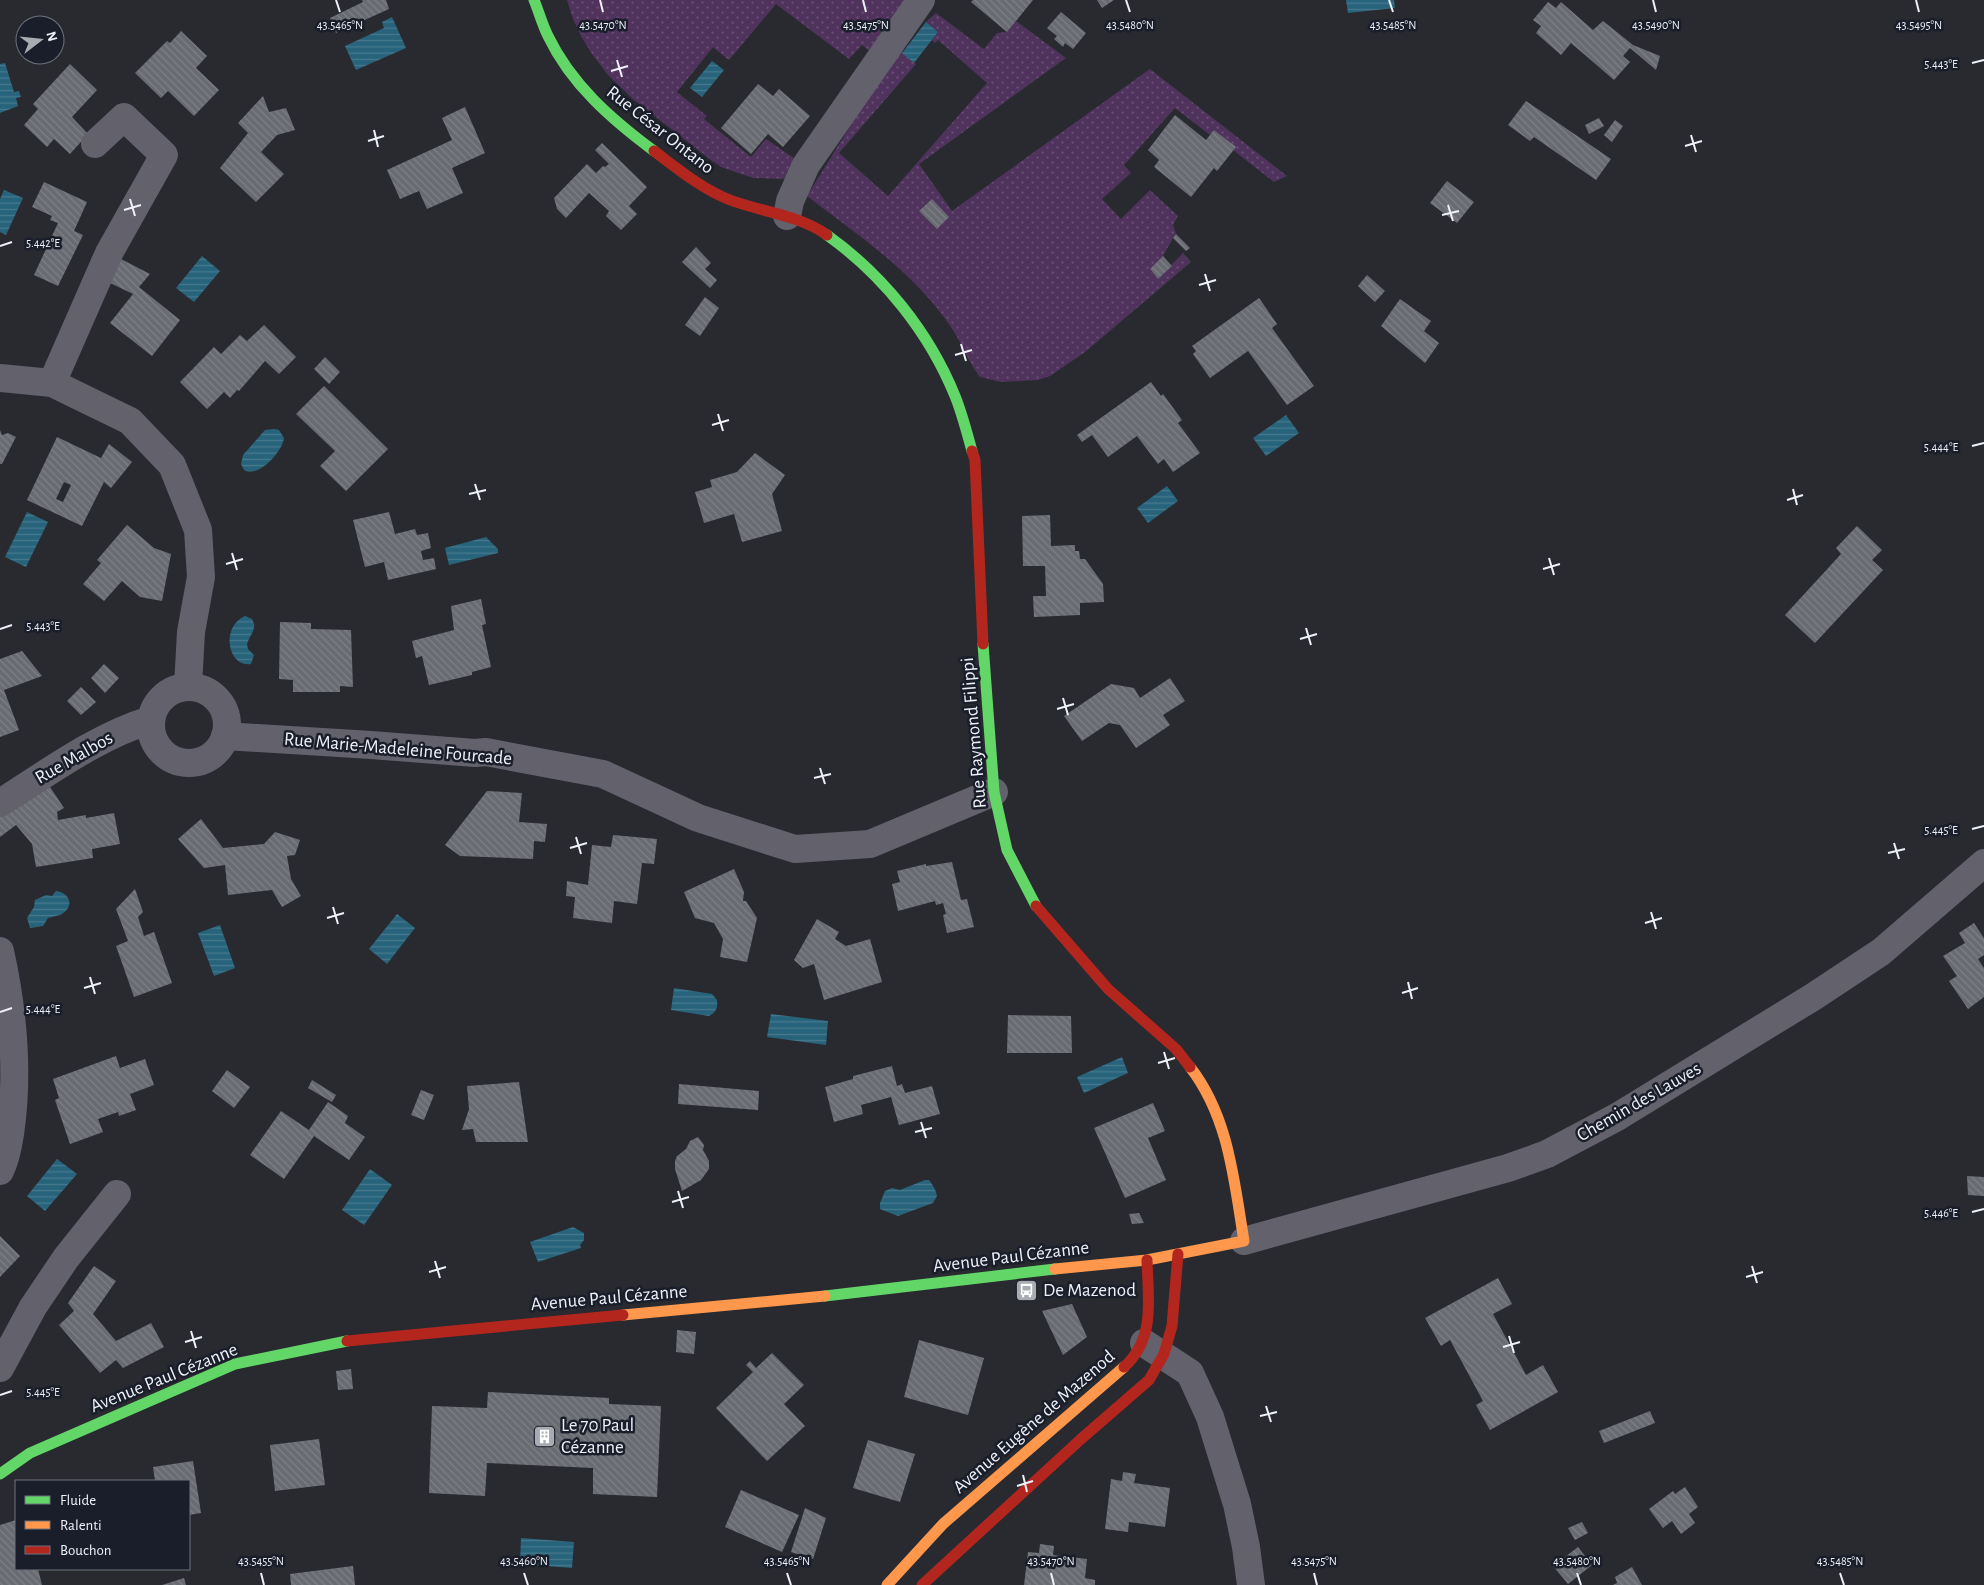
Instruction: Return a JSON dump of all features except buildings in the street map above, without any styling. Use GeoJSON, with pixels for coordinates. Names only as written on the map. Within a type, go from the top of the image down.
{"type":"FeatureCollection","features":[{"type":"Feature","properties":{"kind":"street","name":"Rue César Ontano"},"geometry":{"type":"LineString","coordinates":[[534,0],[548,36],[566,67],[589,96],[621,126],[698,184],[730,200],[787,216]]}},
{"type":"Feature","properties":{"kind":"street"},"geometry":{"type":"LineString","coordinates":[[787,216],[790,201],[806,165],[921,0]]}},
{"type":"Feature","properties":{"kind":"street"},"geometry":{"type":"LineString","coordinates":[[52,383],[109,253],[164,155],[124,117],[95,144]]}},
{"type":"Feature","properties":{"kind":"street","name":"Rue Raymond Filippi"},"geometry":{"type":"LineString","coordinates":[[787,216],[820,230],[852,253],[896,298],[930,346],[955,396],[975,460],[980,605],[994,792],[1007,850],[1038,910],[1108,989],[1176,1049],[1216,1107],[1228,1152],[1244,1241]]}},
{"type":"Feature","properties":{"kind":"street"},"geometry":{"type":"LineString","coordinates":[[0,378],[52,383],[130,421],[172,466],[198,530],[201,577],[191,632],[188,686]]}},
{"type":"Feature","properties":{"kind":"street"},"geometry":{"type":"LineString","coordinates":[[188,686],[200,688],[210,693],[225,712],[227,724],[221,746],[208,758],[192,764],[170,759],[154,742],[151,732],[153,710],[159,700],[177,688],[188,686]]}},
{"type":"Feature","properties":{"kind":"street","name":"Rue Malbos"},"geometry":{"type":"LineString","coordinates":[[0,803],[64,763],[129,726],[151,720]]}},
{"type":"Feature","properties":{"kind":"street","name":"Rue Marie-Madeleine Fourcade"},"geometry":{"type":"LineString","coordinates":[[225,736],[475,753],[486,752],[602,774],[698,818],[795,849],[870,844],[994,792]]}},
{"type":"Feature","properties":{"kind":"street","name":"Chemin des Lauves"},"geometry":{"type":"LineString","coordinates":[[1244,1241],[1508,1168],[1547,1154],[1618,1117],[1881,952],[1984,863]]}},
{"type":"Feature","properties":{"kind":"street"},"geometry":{"type":"LineString","coordinates":[[0,951],[8,986],[13,1032],[13,1111],[6,1160],[0,1171]]}},
{"type":"Feature","properties":{"kind":"street"},"geometry":{"type":"LineString","coordinates":[[0,1368],[33,1307],[66,1258],[117,1194]]}},
{"type":"Feature","properties":{"kind":"street","name":"Avenue Paul Cézanne"},"geometry":{"type":"LineString","coordinates":[[0,1474],[30,1453],[235,1364],[342,1341],[798,1299],[1095,1264],[1147,1260],[1244,1241]]}},
{"type":"Feature","properties":{"kind":"street","name":"Avenue Eugène de Mazenod"},"geometry":{"type":"LineString","coordinates":[[888,1585],[943,1524],[1131,1360],[1153,1348],[1172,1326],[1178,1254]]}},
{"type":"Feature","properties":{"kind":"street","name":"Avenue Eugène de Mazenod"},"geometry":{"type":"LineString","coordinates":[[922,1585],[1149,1380],[1153,1348],[1149,1318],[1147,1260]]}},
{"type":"Feature","properties":{"kind":"street"},"geometry":{"type":"LineString","coordinates":[[1153,1348],[1190,1373],[1210,1417],[1237,1504],[1246,1547],[1251,1585]]}},
{"type":"Feature","properties":{"kind":"shaded area"},"geometry":{"type":"Polygon","coordinates":[[[567,0],[911,0],[872,53],[862,45],[849,59],[776,4],[729,60],[713,47],[677,92],[707,116],[704,119],[751,157],[766,139],[798,161],[790,175],[783,179],[753,178],[721,167],[633,99],[608,75],[592,54],[573,19],[567,0]]]}},
{"type":"Feature","properties":{"kind":"shaded area"},"geometry":{"type":"Polygon","coordinates":[[[936,13],[984,49],[997,33],[1007,32],[1016,21],[1066,58],[919,164],[952,211],[1150,69],[1287,176],[1274,182],[1233,150],[1235,147],[1214,130],[1210,135],[1175,108],[1124,165],[1131,173],[1102,199],[1121,219],[1150,190],[1178,216],[1173,225],[1176,234],[1163,256],[1150,270],[1158,279],[1183,253],[1191,262],[1085,352],[1050,376],[1038,380],[1001,382],[980,377],[951,327],[937,307],[920,289],[885,256],[807,196],[898,49],[916,64],[839,153],[888,196],[987,83],[938,40],[935,43],[932,40],[938,32],[926,22],[936,13]]]}},
{"type":"Feature","properties":{"kind":"water"},"geometry":{"type":"Polygon","coordinates":[[[1346,0],[1394,0],[1395,8],[1348,13],[1346,0]]]}},
{"type":"Feature","properties":{"kind":"water"},"geometry":{"type":"Polygon","coordinates":[[[392,17],[406,48],[356,70],[345,46],[384,28],[382,22],[392,17]]]}},
{"type":"Feature","properties":{"kind":"water"},"geometry":{"type":"Polygon","coordinates":[[[926,22],[938,32],[914,63],[902,53],[926,22]]]}},
{"type":"Feature","properties":{"kind":"water"},"geometry":{"type":"Polygon","coordinates":[[[712,61],[724,70],[702,97],[690,88],[712,61]]]}},
{"type":"Feature","properties":{"kind":"water"},"geometry":{"type":"Polygon","coordinates":[[[5,63],[14,92],[19,91],[21,97],[16,98],[18,106],[0,113],[0,64],[5,63]]]}},
{"type":"Feature","properties":{"kind":"water"},"geometry":{"type":"Polygon","coordinates":[[[4,190],[23,198],[6,235],[0,232],[0,199],[4,190]]]}},
{"type":"Feature","properties":{"kind":"water"},"geometry":{"type":"Polygon","coordinates":[[[202,256],[220,271],[194,302],[176,288],[202,256]]]}},
{"type":"Feature","properties":{"kind":"water"},"geometry":{"type":"Polygon","coordinates":[[[1286,415],[1299,433],[1266,456],[1253,438],[1286,415]]]}},
{"type":"Feature","properties":{"kind":"water"},"geometry":{"type":"Polygon","coordinates":[[[265,430],[279,430],[284,438],[279,450],[263,467],[250,471],[244,470],[241,464],[243,455],[265,430]]]}},
{"type":"Feature","properties":{"kind":"water"},"geometry":{"type":"Polygon","coordinates":[[[1167,486],[1178,501],[1148,523],[1137,508],[1167,486]]]}},
{"type":"Feature","properties":{"kind":"water"},"geometry":{"type":"Polygon","coordinates":[[[27,512],[48,522],[26,567],[5,557],[27,512]]]}},
{"type":"Feature","properties":{"kind":"water"},"geometry":{"type":"Polygon","coordinates":[[[486,537],[498,549],[498,553],[449,565],[445,548],[486,537]]]}},
{"type":"Feature","properties":{"kind":"water"},"geometry":{"type":"Polygon","coordinates":[[[245,616],[252,619],[254,623],[253,631],[247,644],[248,649],[254,655],[251,664],[243,664],[237,660],[230,646],[232,629],[237,621],[245,616]]]}},
{"type":"Feature","properties":{"kind":"water"},"geometry":{"type":"Polygon","coordinates":[[[56,891],[61,892],[68,898],[68,909],[60,915],[48,918],[43,926],[30,928],[27,918],[34,907],[35,900],[46,895],[52,896],[56,891]]]}},
{"type":"Feature","properties":{"kind":"water"},"geometry":{"type":"Polygon","coordinates":[[[397,914],[415,928],[387,964],[369,949],[397,914]]]}},
{"type":"Feature","properties":{"kind":"water"},"geometry":{"type":"Polygon","coordinates":[[[220,925],[235,968],[214,976],[198,933],[220,925]]]}},
{"type":"Feature","properties":{"kind":"water"},"geometry":{"type":"Polygon","coordinates":[[[674,988],[712,994],[717,1000],[716,1010],[709,1016],[671,1010],[674,988]]]}},
{"type":"Feature","properties":{"kind":"water"},"geometry":{"type":"Polygon","coordinates":[[[771,1014],[828,1021],[826,1045],[767,1037],[771,1014]]]}},
{"type":"Feature","properties":{"kind":"water"},"geometry":{"type":"Polygon","coordinates":[[[1122,1057],[1128,1073],[1084,1093],[1077,1077],[1122,1057]]]}},
{"type":"Feature","properties":{"kind":"water"},"geometry":{"type":"Polygon","coordinates":[[[57,1159],[77,1174],[45,1211],[27,1196],[57,1159]]]}},
{"type":"Feature","properties":{"kind":"water"},"geometry":{"type":"Polygon","coordinates":[[[370,1169],[392,1185],[364,1225],[342,1210],[370,1169]]]}},
{"type":"Feature","properties":{"kind":"water"},"geometry":{"type":"Polygon","coordinates":[[[929,1180],[936,1192],[937,1196],[933,1203],[898,1216],[880,1209],[880,1203],[885,1191],[892,1188],[900,1190],[929,1180]]]}},
{"type":"Feature","properties":{"kind":"water"},"geometry":{"type":"Polygon","coordinates":[[[573,1227],[584,1233],[584,1240],[580,1245],[581,1248],[538,1262],[530,1242],[573,1227]]]}},
{"type":"Feature","properties":{"kind":"water"},"geometry":{"type":"Polygon","coordinates":[[[521,1538],[574,1542],[572,1568],[520,1564],[521,1538]]]}},
{"type":"Feature","properties":{"kind":"traffic: fast"},"geometry":{"type":"LineString","coordinates":[[534,0],[546,32],[568,70],[594,100],[654,151]]}},
{"type":"Feature","properties":{"kind":"traffic: fast"},"geometry":{"type":"LineString","coordinates":[[827,235],[867,268],[902,306],[918,327],[932,349],[955,396],[972,451]]}},
{"type":"Feature","properties":{"kind":"traffic: fast"},"geometry":{"type":"LineString","coordinates":[[983,644],[994,792],[1007,850],[1036,906]]}},
{"type":"Feature","properties":{"kind":"traffic: fast"},"geometry":{"type":"LineString","coordinates":[[825,1296],[1055,1269]]}},
{"type":"Feature","properties":{"kind":"traffic: fast"},"geometry":{"type":"LineString","coordinates":[[0,1474],[30,1453],[235,1364],[347,1341]]}},
{"type":"Feature","properties":{"kind":"traffic: slow"},"geometry":{"type":"LineString","coordinates":[[1055,1269],[1147,1260],[1244,1241],[1233,1173],[1222,1128],[1203,1086],[1190,1067]]}},
{"type":"Feature","properties":{"kind":"traffic: slow"},"geometry":{"type":"LineString","coordinates":[[623,1315],[825,1296]]}},
{"type":"Feature","properties":{"kind":"traffic: slow"},"geometry":{"type":"LineString","coordinates":[[887,1585],[943,1524],[1124,1367]]}},
{"type":"Feature","properties":{"kind":"traffic: jam"},"geometry":{"type":"LineString","coordinates":[[654,151],[690,178],[730,200],[792,218],[827,235]]}},
{"type":"Feature","properties":{"kind":"traffic: jam"},"geometry":{"type":"LineString","coordinates":[[972,451],[975,460],[983,644]]}},
{"type":"Feature","properties":{"kind":"traffic: jam"},"geometry":{"type":"LineString","coordinates":[[1036,906],[1108,989],[1176,1049],[1190,1067]]}},
{"type":"Feature","properties":{"kind":"traffic: jam"},"geometry":{"type":"LineString","coordinates":[[922,1585],[1081,1439],[1149,1380],[1164,1354],[1172,1326],[1178,1254]]}},
{"type":"Feature","properties":{"kind":"traffic: jam"},"geometry":{"type":"LineString","coordinates":[[1124,1367],[1134,1356],[1146,1331],[1149,1303],[1147,1260]]}},
{"type":"Feature","properties":{"kind":"traffic: jam"},"geometry":{"type":"LineString","coordinates":[[347,1341],[623,1315]]}},
{"type":"Feature","properties":{"kind":"place","name":"De Mazenod"},"geometry":{"type":"Point","coordinates":[1027,1290]}},
{"type":"Feature","properties":{"kind":"place","name":"Le 70 Paul Cézanne"},"geometry":{"type":"Point","coordinates":[545,1436]}}]}
